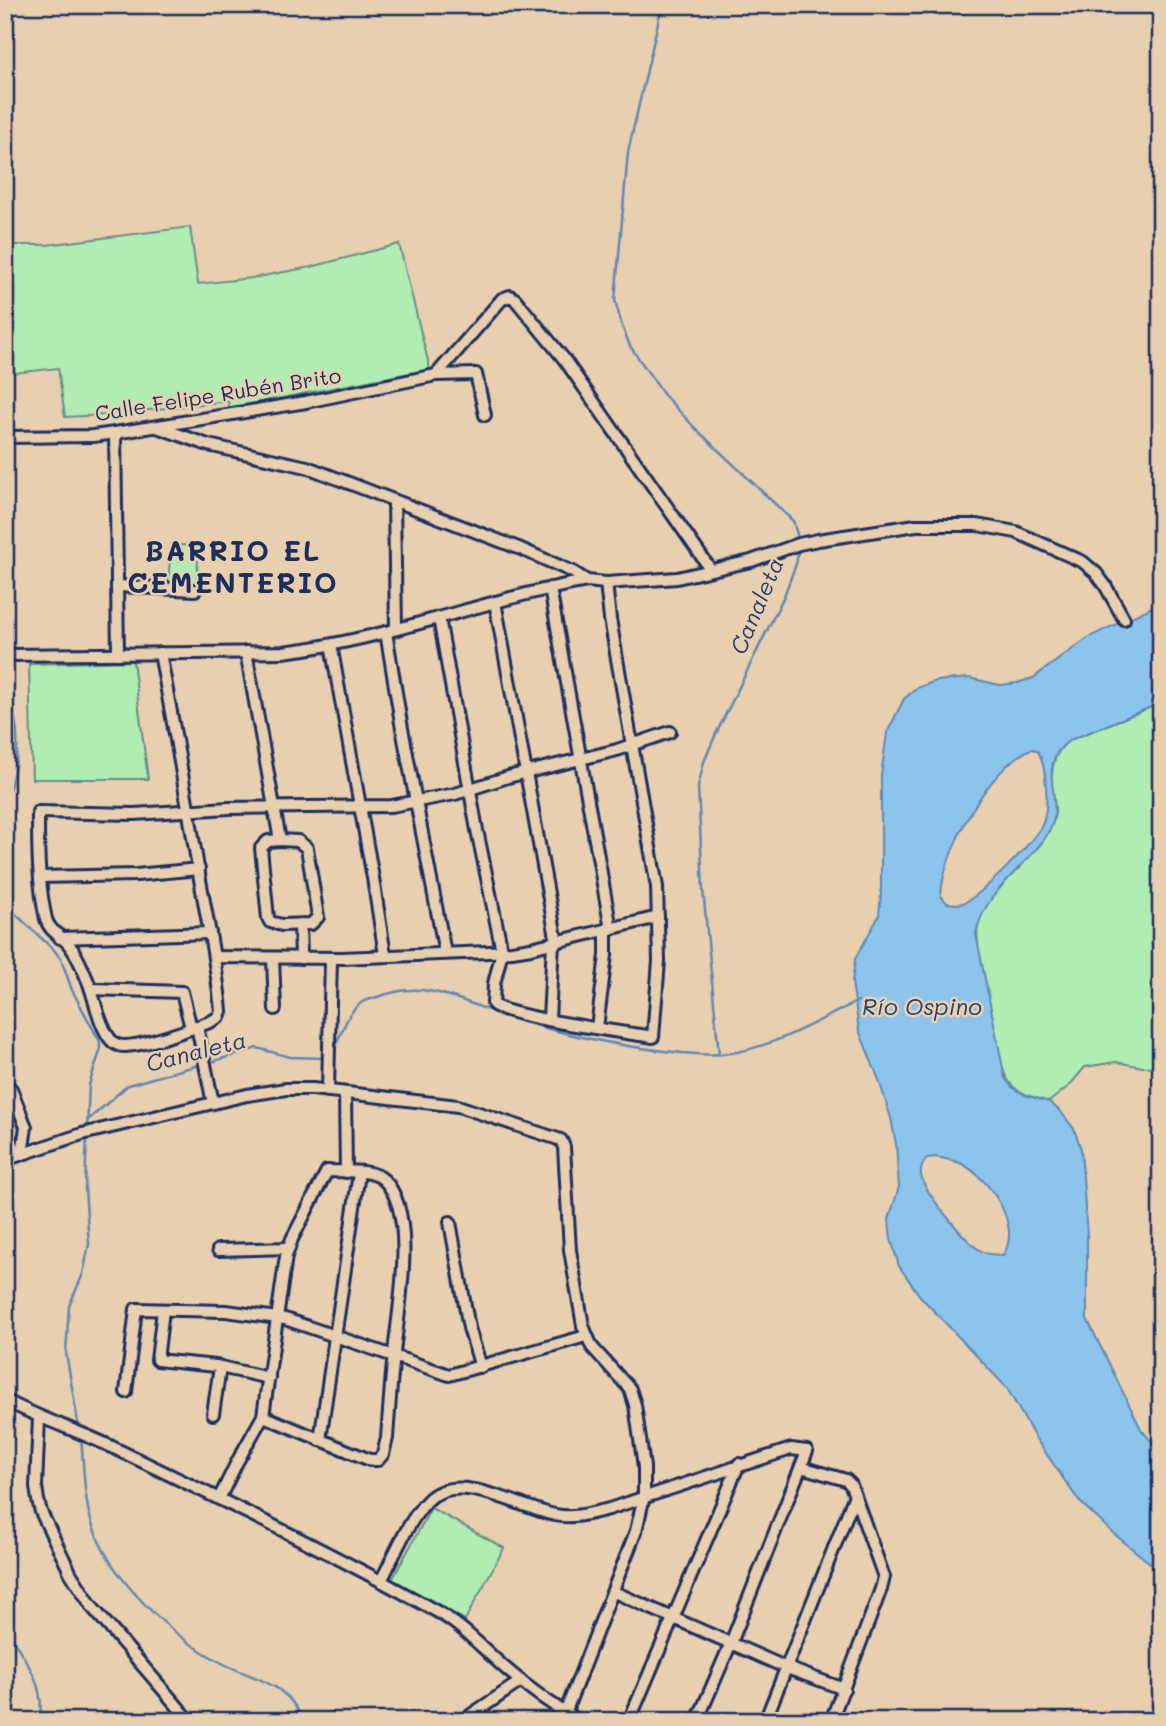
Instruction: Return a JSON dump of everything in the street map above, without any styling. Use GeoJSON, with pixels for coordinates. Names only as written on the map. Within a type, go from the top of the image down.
{"type":"FeatureCollection","features":[{"type":"Feature","properties":{"kind":"street"},"geometry":{"type":"LineString","coordinates":[[436,375],[502,299],[510,296],[515,299],[564,359],[711,570]]}},
{"type":"Feature","properties":{"kind":"street","name":"Calle Felipe Rubén Brito"},"geometry":{"type":"LineString","coordinates":[[5,437],[93,436],[116,433],[306,402],[436,375],[476,374],[485,415]]}},
{"type":"Feature","properties":{"kind":"street"},"geometry":{"type":"LineString","coordinates":[[157,427],[221,449],[307,467],[521,549],[587,581]]}},
{"type":"Feature","properties":{"kind":"street"},"geometry":{"type":"LineString","coordinates":[[116,433],[118,654]]}},
{"type":"Feature","properties":{"kind":"street"},"geometry":{"type":"LineString","coordinates":[[394,501],[391,630],[416,802],[445,953]]}},
{"type":"Feature","properties":{"kind":"street"},"geometry":{"type":"LineString","coordinates":[[5,655],[283,652],[331,645],[587,581],[649,581],[751,561],[799,544],[916,524],[949,523],[1001,528],[1040,541],[1090,568],[1105,584],[1124,619]]}},
{"type":"Feature","properties":{"kind":"street"},"geometry":{"type":"LineString","coordinates":[[439,618],[502,951],[494,984],[493,1004],[502,1009],[549,1019],[653,1037],[659,961],[655,872],[612,631],[606,583]]}},
{"type":"Feature","properties":{"kind":"street"},"geometry":{"type":"LineString","coordinates":[[117,586],[195,590]]}},
{"type":"Feature","properties":{"kind":"street"},"geometry":{"type":"LineString","coordinates":[[550,589],[609,929],[597,1028]]}},
{"type":"Feature","properties":{"kind":"street"},"geometry":{"type":"LineString","coordinates":[[495,603],[555,943],[549,1019]]}},
{"type":"Feature","properties":{"kind":"street"},"geometry":{"type":"LineString","coordinates":[[331,645],[385,955]]}},
{"type":"Feature","properties":{"kind":"street"},"geometry":{"type":"LineString","coordinates":[[246,652],[279,840]]}},
{"type":"Feature","properties":{"kind":"street"},"geometry":{"type":"LineString","coordinates":[[160,653],[189,811],[214,957],[220,1015],[217,1019],[145,1043],[117,1045],[105,1031],[72,948],[47,923],[40,877],[38,812],[134,814],[189,811],[229,808],[360,807],[416,802],[633,745],[670,732]]}},
{"type":"Feature","properties":{"kind":"street"},"geometry":{"type":"LineString","coordinates":[[268,841],[298,841],[307,848],[318,917],[311,924],[300,925],[274,924],[268,918],[261,848],[268,841]]}},
{"type":"Feature","properties":{"kind":"street"},"geometry":{"type":"LineString","coordinates":[[40,877],[136,875],[199,869]]}},
{"type":"Feature","properties":{"kind":"street"},"geometry":{"type":"LineString","coordinates":[[214,957],[331,958],[502,951],[555,943],[659,917]]}},
{"type":"Feature","properties":{"kind":"street"},"geometry":{"type":"LineString","coordinates":[[300,925],[301,958]]}},
{"type":"Feature","properties":{"kind":"street"},"geometry":{"type":"LineString","coordinates":[[60,938],[210,933]]}},
{"type":"Feature","properties":{"kind":"street"},"geometry":{"type":"LineString","coordinates":[[273,958],[275,1009]]}},
{"type":"Feature","properties":{"kind":"street"},"geometry":{"type":"LineString","coordinates":[[328,1091],[331,958]]}},
{"type":"Feature","properties":{"kind":"street"},"geometry":{"type":"LineString","coordinates":[[90,989],[182,992],[194,1027],[213,1103]]}},
{"type":"Feature","properties":{"kind":"street"},"geometry":{"type":"LineString","coordinates":[[5,1085],[11,1089],[27,1132],[12,1157]]}},
{"type":"Feature","properties":{"kind":"street"},"geometry":{"type":"LineString","coordinates":[[12,1157],[87,1133],[267,1090],[328,1091],[458,1106],[561,1140],[564,1147],[570,1250],[576,1294],[586,1336],[592,1347],[630,1389],[644,1466],[643,1496],[636,1531],[564,1717]]}},
{"type":"Feature","properties":{"kind":"street"},"geometry":{"type":"LineString","coordinates":[[345,1093],[346,1172]]}},
{"type":"Feature","properties":{"kind":"street"},"geometry":{"type":"LineString","coordinates":[[5,1130],[13,1145],[12,1157]]}},
{"type":"Feature","properties":{"kind":"street"},"geometry":{"type":"LineString","coordinates":[[219,1499],[263,1416],[276,1317],[289,1248],[327,1171],[373,1174],[386,1181],[397,1202],[401,1216],[403,1271],[387,1438],[380,1457],[375,1461],[370,1460],[263,1416]]}},
{"type":"Feature","properties":{"kind":"street"},"geometry":{"type":"LineString","coordinates":[[320,1440],[359,1173]]}},
{"type":"Feature","properties":{"kind":"street"},"geometry":{"type":"LineString","coordinates":[[450,1222],[469,1328],[481,1367]]}},
{"type":"Feature","properties":{"kind":"street"},"geometry":{"type":"LineString","coordinates":[[218,1250],[289,1248]]}},
{"type":"Feature","properties":{"kind":"street"},"geometry":{"type":"LineString","coordinates":[[126,1392],[136,1309],[226,1311],[276,1317],[449,1375],[586,1336]]}},
{"type":"Feature","properties":{"kind":"street"},"geometry":{"type":"LineString","coordinates":[[163,1310],[158,1360],[220,1367],[269,1378]]}},
{"type":"Feature","properties":{"kind":"street"},"geometry":{"type":"LineString","coordinates":[[213,1414],[220,1367]]}},
{"type":"Feature","properties":{"kind":"street"},"geometry":{"type":"LineString","coordinates":[[5,1400],[219,1499],[381,1581],[456,1623],[564,1717],[579,1721]]}},
{"type":"Feature","properties":{"kind":"street"},"geometry":{"type":"LineString","coordinates":[[39,1418],[36,1487],[38,1500],[41,1512],[71,1574],[93,1608],[190,1721]]}},
{"type":"Feature","properties":{"kind":"street"},"geometry":{"type":"LineString","coordinates":[[381,1581],[418,1513],[427,1501],[445,1489],[478,1491],[555,1515],[568,1516],[609,1509],[738,1464],[791,1449],[807,1451],[697,1721]]}},
{"type":"Feature","properties":{"kind":"street"},"geometry":{"type":"LineString","coordinates":[[629,1721],[738,1464]]}},
{"type":"Feature","properties":{"kind":"street"},"geometry":{"type":"LineString","coordinates":[[801,1467],[846,1480],[851,1485],[884,1583],[831,1721]]}},
{"type":"Feature","properties":{"kind":"street"},"geometry":{"type":"LineString","coordinates":[[765,1721],[855,1494]]}},
{"type":"Feature","properties":{"kind":"street"},"geometry":{"type":"LineString","coordinates":[[614,1592],[787,1668],[844,1689]]}},
{"type":"Feature","properties":{"kind":"street"},"geometry":{"type":"LineString","coordinates":[[462,1721],[521,1681]]}},
{"type":"Feature","properties":{"kind":"green space"},"geometry":{"type":"Polygon","coordinates":[[[190,227],[198,284],[252,278],[311,267],[399,244],[430,369],[229,408],[228,401],[65,417],[58,368],[5,374],[5,245],[46,245],[190,227]]]}},
{"type":"Feature","properties":{"kind":"green space"},"geometry":{"type":"Polygon","coordinates":[[[171,544],[199,547],[196,587],[168,584],[171,544]]]}},
{"type":"Feature","properties":{"kind":"green space"},"geometry":{"type":"Polygon","coordinates":[[[133,661],[148,779],[32,779],[29,664],[133,661]]]}},
{"type":"Feature","properties":{"kind":"green space"},"geometry":{"type":"Polygon","coordinates":[[[1161,703],[1161,1066],[1143,1067],[1116,1062],[1085,1067],[1070,1085],[1049,1102],[1032,1097],[1008,1081],[1001,1064],[980,966],[977,928],[980,916],[997,890],[1034,852],[1051,826],[1055,811],[1053,765],[1064,745],[1070,740],[1161,703]]]}},
{"type":"Feature","properties":{"kind":"green space"},"geometry":{"type":"Polygon","coordinates":[[[431,1508],[504,1548],[465,1620],[392,1580],[431,1508]]]}},
{"type":"Feature","properties":{"kind":"water","name":"Río Ospino"},"geometry":{"type":"Polygon","coordinates":[[[1161,603],[1161,703],[1070,740],[1059,750],[1052,772],[1055,807],[1050,829],[1031,855],[988,903],[976,934],[1005,1078],[1012,1087],[1025,1095],[1049,1102],[1061,1112],[1074,1129],[1081,1149],[1087,1236],[1087,1319],[1141,1429],[1161,1453],[1161,1572],[1079,1501],[1034,1436],[1007,1388],[920,1296],[899,1266],[891,1239],[889,1219],[899,1187],[896,1144],[879,1080],[859,1030],[852,982],[855,959],[879,916],[881,776],[887,733],[904,699],[917,688],[936,681],[969,678],[1000,685],[1033,678],[1089,637],[1161,603]],[[1031,749],[999,774],[984,792],[959,835],[944,878],[941,896],[947,903],[963,903],[994,880],[1043,823],[1046,807],[1045,775],[1037,750],[1031,749]],[[936,1157],[927,1158],[921,1170],[922,1179],[931,1196],[957,1229],[981,1251],[1003,1255],[1009,1231],[1006,1217],[992,1191],[983,1180],[962,1164],[936,1157]]]}},
{"type":"Feature","properties":{"kind":"waterway","name":"Canaleta"},"geometry":{"type":"LineString","coordinates":[[662,5],[628,152],[615,300],[630,346],[664,395],[793,521],[799,541]]}},
{"type":"Feature","properties":{"kind":"waterway","name":"Canaleta"},"geometry":{"type":"LineString","coordinates":[[719,1054],[703,890],[698,787],[704,762],[715,736],[784,596],[799,548]]}},
{"type":"Feature","properties":{"kind":"waterway"},"geometry":{"type":"LineString","coordinates":[[5,692],[11,705],[17,733],[16,761],[5,802]]}},
{"type":"Feature","properties":{"kind":"waterway"},"geometry":{"type":"LineString","coordinates":[[5,902],[61,959],[72,990],[100,1042],[100,1051],[89,1085],[87,1129]]}},
{"type":"Feature","properties":{"kind":"waterway","name":"Canaleta"},"geometry":{"type":"LineString","coordinates":[[336,1044],[354,1009],[364,1001],[404,990],[445,995],[523,1022],[586,1038],[702,1054],[731,1053],[764,1045],[858,1001]]}},
{"type":"Feature","properties":{"kind":"waterway","name":"Canaleta"},"geometry":{"type":"LineString","coordinates":[[208,1063],[257,1048],[290,1057],[324,1058]]}},
{"type":"Feature","properties":{"kind":"waterway","name":"Canaleta"},"geometry":{"type":"LineString","coordinates":[[88,1120],[128,1085],[202,1064]]}},
{"type":"Feature","properties":{"kind":"waterway"},"geometry":{"type":"LineString","coordinates":[[79,1428],[66,1353],[69,1306],[83,1274],[89,1244],[85,1188],[87,1135]]}},
{"type":"Feature","properties":{"kind":"waterway"},"geometry":{"type":"LineString","coordinates":[[5,1167],[11,1181],[5,1195]]}},
{"type":"Feature","properties":{"kind":"waterway"},"geometry":{"type":"LineString","coordinates":[[81,1438],[90,1517],[98,1539],[125,1582],[183,1638],[224,1664],[280,1690],[289,1698],[303,1721]]}},
{"type":"Feature","properties":{"kind":"waterway"},"geometry":{"type":"LineString","coordinates":[[5,1627],[37,1683],[41,1708],[39,1721]]}},
{"type":"Feature","properties":{"kind":"district","name":"BARRIO EL CEMENTERIO"},"geometry":{"type":"Point","coordinates":[233,567]}}]}
